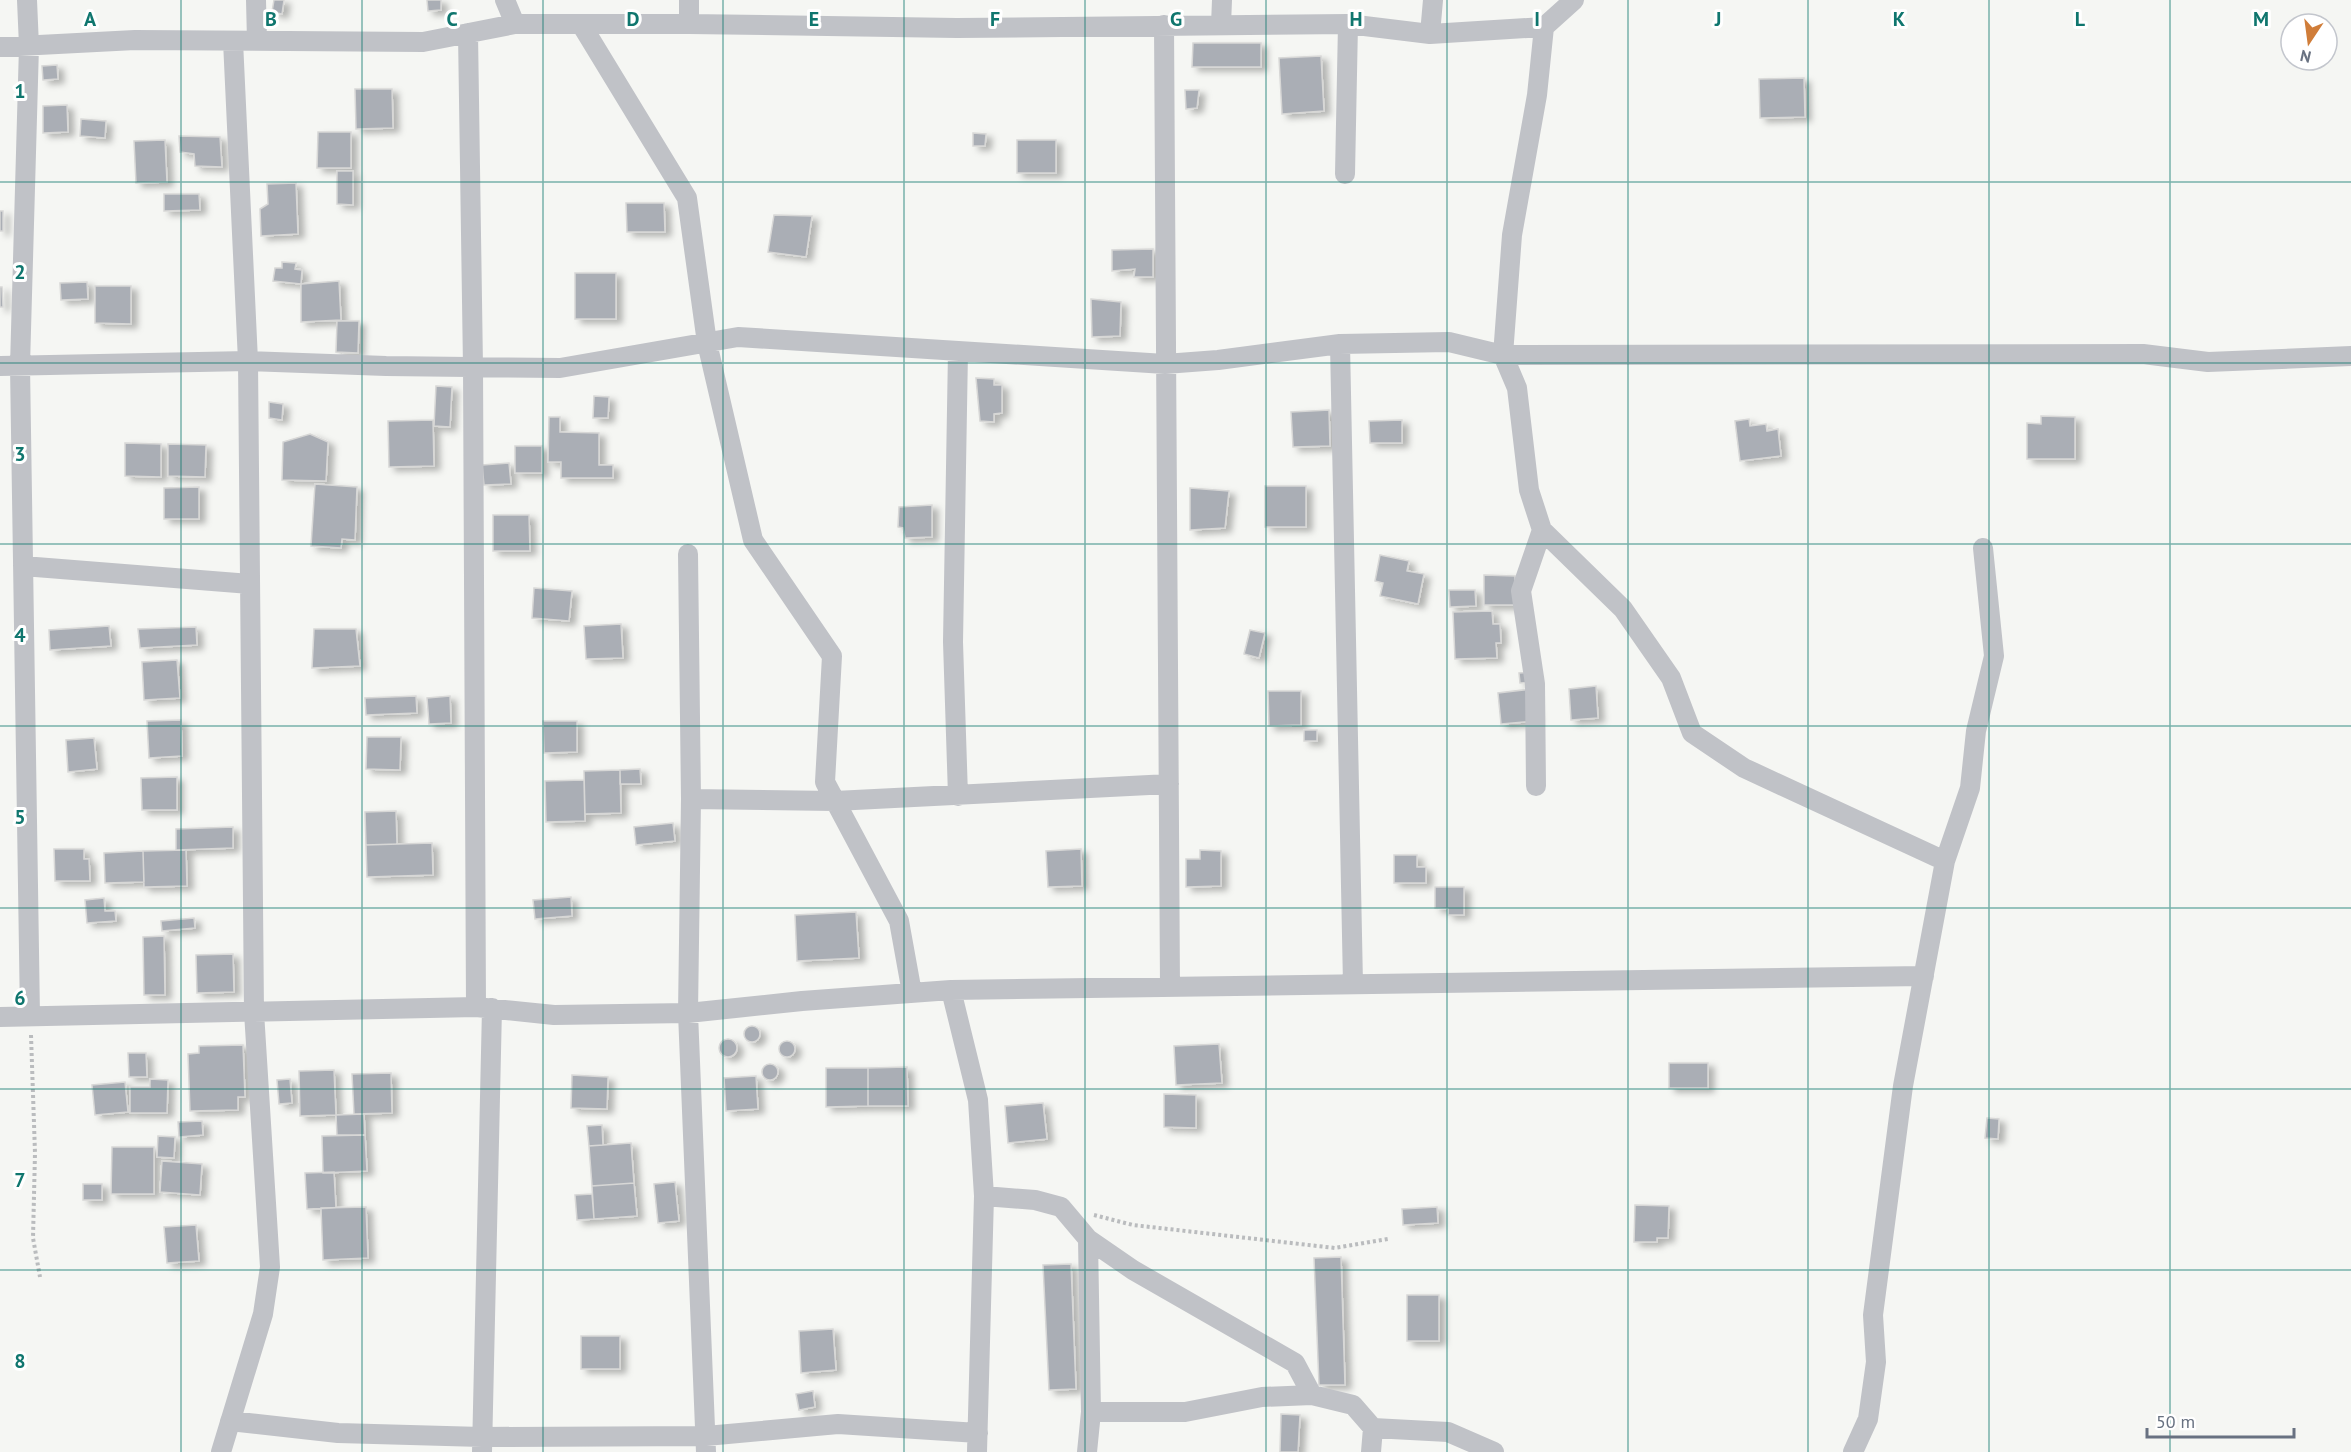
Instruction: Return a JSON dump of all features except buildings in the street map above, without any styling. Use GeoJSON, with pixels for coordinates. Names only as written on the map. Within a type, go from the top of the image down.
{"type":"FeatureCollection","features":[{"type":"Feature","properties":{"kind":"street"},"geometry":{"type":"LineString","coordinates":[[27,0],[28,46],[20,366],[30,1016]]}},
{"type":"Feature","properties":{"kind":"street"},"geometry":{"type":"LineString","coordinates":[[256,0],[257,41]]}},
{"type":"Feature","properties":{"kind":"street"},"geometry":{"type":"LineString","coordinates":[[505,0],[515,24]]}},
{"type":"Feature","properties":{"kind":"street"},"geometry":{"type":"LineString","coordinates":[[689,0],[689,24]]}},
{"type":"Feature","properties":{"kind":"street"},"geometry":{"type":"LineString","coordinates":[[1221,26],[1222,0]]}},
{"type":"Feature","properties":{"kind":"street"},"geometry":{"type":"LineString","coordinates":[[1430,34],[1433,0]]}},
{"type":"Feature","properties":{"kind":"street"},"geometry":{"type":"LineString","coordinates":[[0,47],[135,40],[423,42],[515,24],[957,28],[1348,24],[1430,34],[1544,27],[1574,0]]}},
{"type":"Feature","properties":{"kind":"street"},"geometry":{"type":"LineString","coordinates":[[581,24],[687,198],[707,343],[753,540],[832,656],[825,782],[899,921],[912,993]]}},
{"type":"Feature","properties":{"kind":"street"},"geometry":{"type":"LineString","coordinates":[[1346,174],[1348,24]]}},
{"type":"Feature","properties":{"kind":"street"},"geometry":{"type":"LineString","coordinates":[[1164,26],[1170,987]]}},
{"type":"Feature","properties":{"kind":"street"},"geometry":{"type":"LineString","coordinates":[[1544,27],[1537,95],[1512,235],[1503,355],[1516,388],[1529,490],[1542,530],[1623,609],[1671,678],[1692,733],[1744,768],[1945,861]]}},
{"type":"Feature","properties":{"kind":"street"},"geometry":{"type":"LineString","coordinates":[[468,33],[484,1008],[482,1444]]}},
{"type":"Feature","properties":{"kind":"street"},"geometry":{"type":"LineString","coordinates":[[221,1452],[263,1314],[270,1267],[254,1012],[248,361],[233,40]]}},
{"type":"Feature","properties":{"kind":"street"},"geometry":{"type":"LineString","coordinates":[[0,366],[248,361],[560,368],[738,337],[1165,364],[1218,360],[1340,344],[1449,342],[1503,355],[2143,354],[2208,362],[2351,356]]}},
{"type":"Feature","properties":{"kind":"street"},"geometry":{"type":"LineString","coordinates":[[1340,344],[1353,984]]}},
{"type":"Feature","properties":{"kind":"street"},"geometry":{"type":"LineString","coordinates":[[958,351],[953,642],[958,796]]}},
{"type":"Feature","properties":{"kind":"street"},"geometry":{"type":"LineString","coordinates":[[1536,786],[1535,684],[1521,591],[1542,530]]}},
{"type":"Feature","properties":{"kind":"street"},"geometry":{"type":"LineString","coordinates":[[1853,1452],[1868,1419],[1876,1362],[1873,1316],[1903,1086],[1945,861],[1970,788],[1976,730],[1994,656],[1983,548]]}},
{"type":"Feature","properties":{"kind":"street"},"geometry":{"type":"LineString","coordinates":[[687,554],[691,799],[688,1013],[706,1444]]}},
{"type":"Feature","properties":{"kind":"street"},"geometry":{"type":"LineString","coordinates":[[23,566],[250,584]]}},
{"type":"Feature","properties":{"kind":"street"},"geometry":{"type":"LineString","coordinates":[[691,799],[835,801],[1168,784]]}},
{"type":"Feature","properties":{"kind":"street"},"geometry":{"type":"LineString","coordinates":[[0,1017],[484,1008],[554,1015],[688,1013],[802,1001],[951,990],[1924,976]]}},
{"type":"Feature","properties":{"kind":"street"},"geometry":{"type":"LineString","coordinates":[[230,1421],[338,1433],[482,1444],[706,1444],[838,1424],[978,1443],[984,1196],[978,1100],[951,990]]}},
{"type":"Feature","properties":{"kind":"street"},"geometry":{"type":"LineString","coordinates":[[984,1196],[1035,1200],[1061,1207],[1088,1239],[1133,1270],[1295,1363],[1312,1395]]}},
{"type":"Feature","properties":{"kind":"street"},"geometry":{"type":"LineString","coordinates":[[1087,1452],[1091,1412],[1088,1239]]}},
{"type":"Feature","properties":{"kind":"street"},"geometry":{"type":"LineString","coordinates":[[1091,1412],[1185,1412],[1262,1397],[1312,1395],[1353,1405],[1373,1428],[1371,1452]]}},
{"type":"Feature","properties":{"kind":"street"},"geometry":{"type":"LineString","coordinates":[[1373,1428],[1448,1432],[1494,1452]]}},
{"type":"Feature","properties":{"kind":"path"},"geometry":{"type":"LineString","coordinates":[[30,1016],[35,1153],[33,1238],[40,1277]]}},
{"type":"Feature","properties":{"kind":"path"},"geometry":{"type":"LineString","coordinates":[[1092,1215],[1133,1225],[1335,1248],[1388,1239]]}}]}
